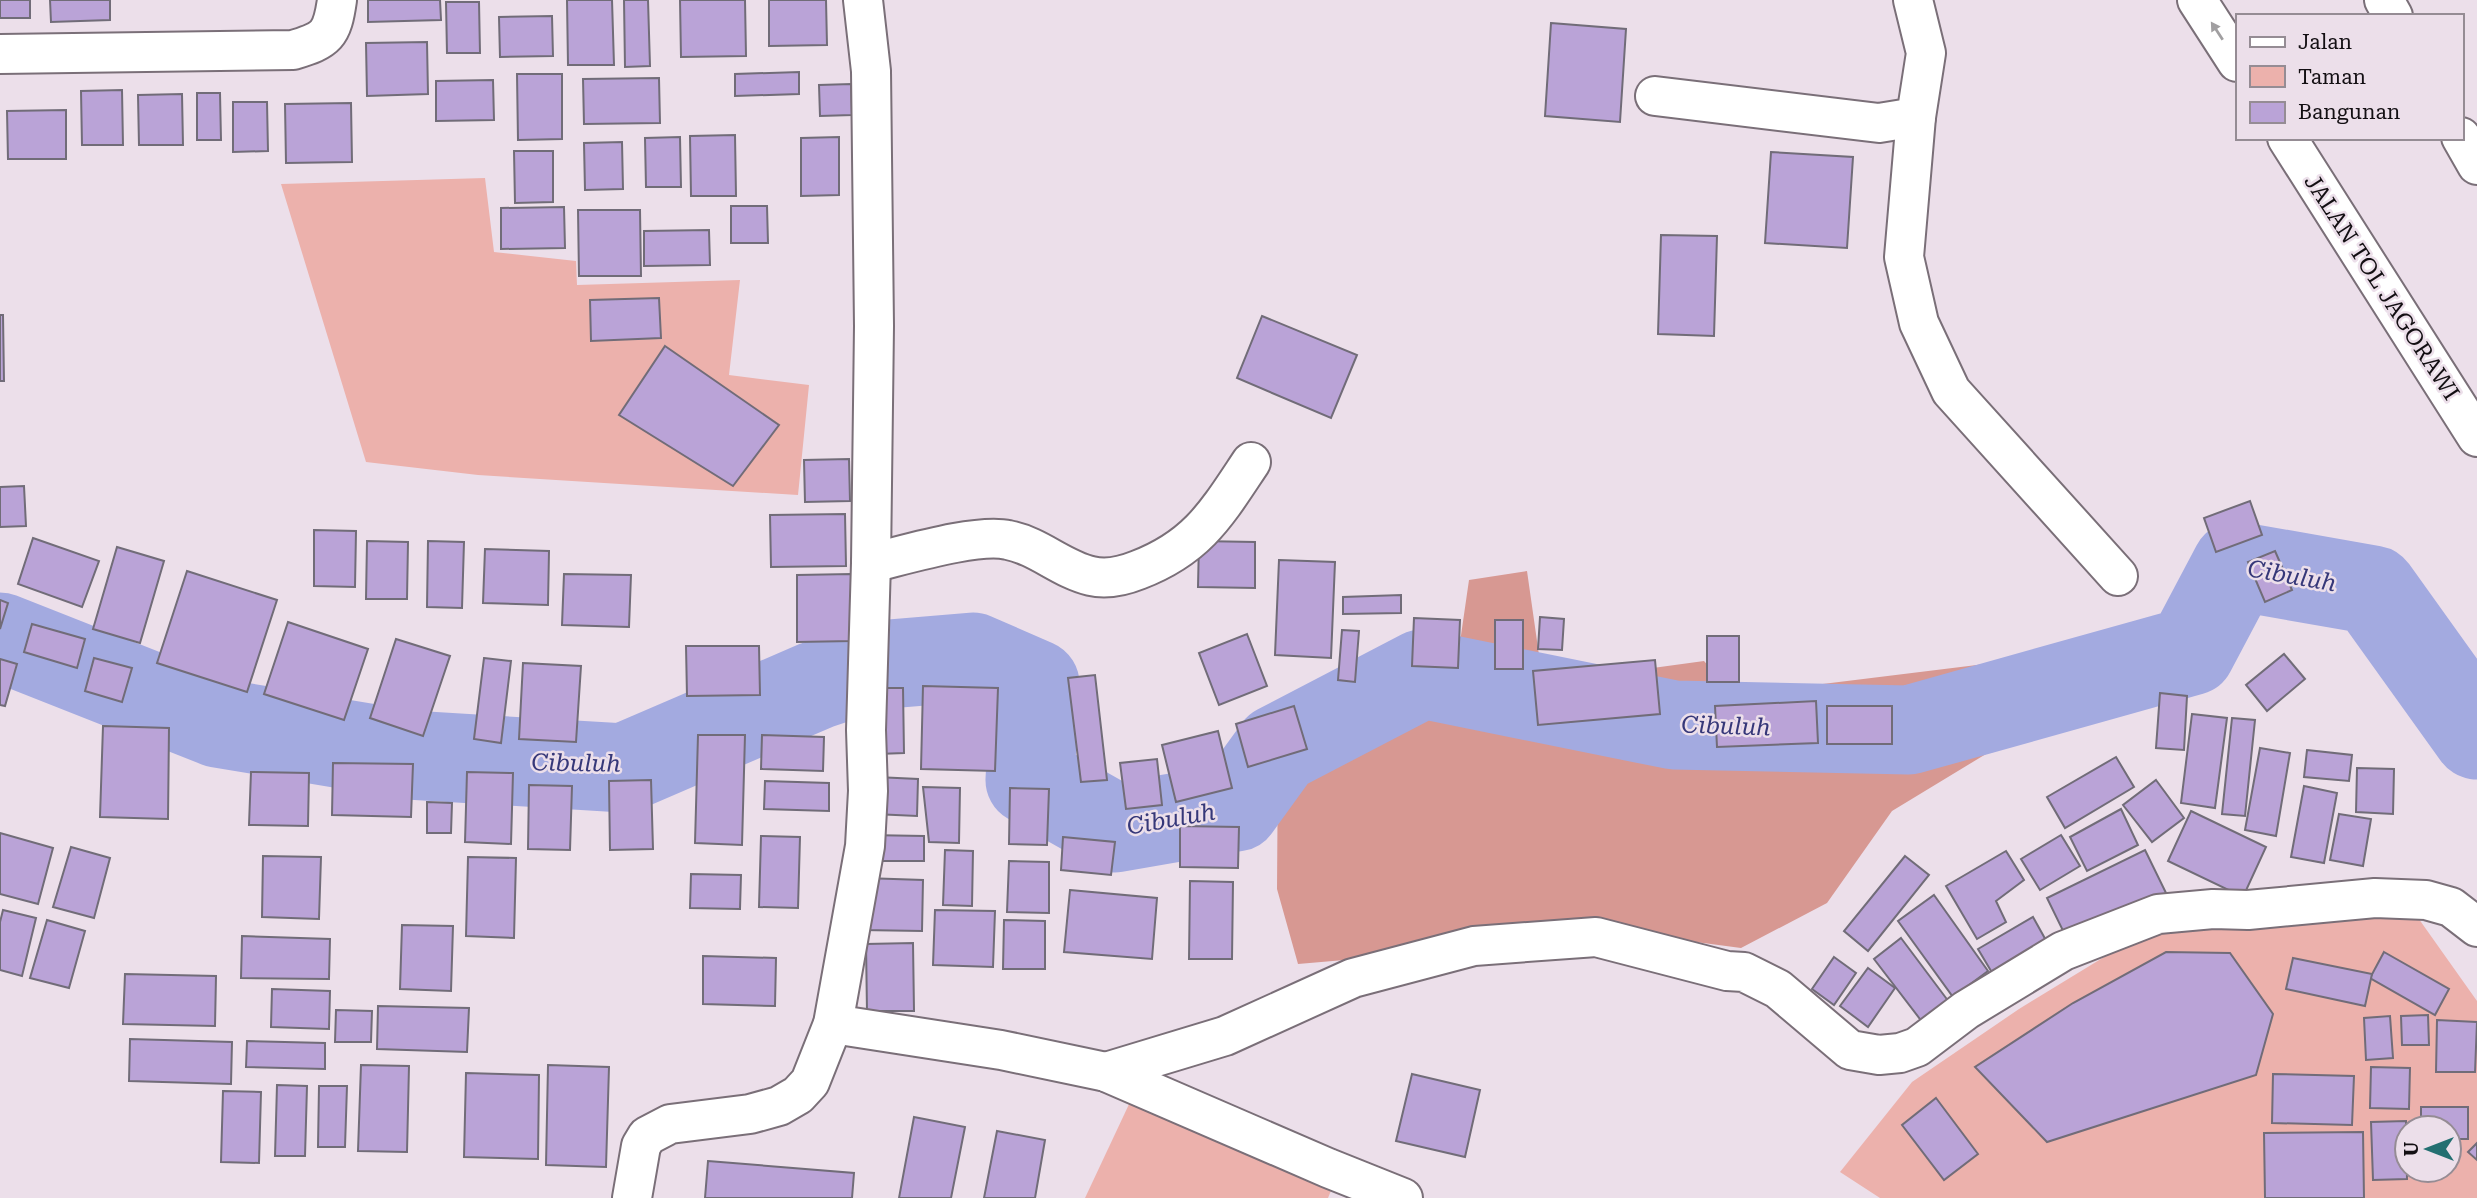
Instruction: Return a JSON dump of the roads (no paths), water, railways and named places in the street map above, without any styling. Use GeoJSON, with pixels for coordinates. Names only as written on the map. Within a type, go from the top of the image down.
{"type":"FeatureCollection","features":[{"type":"Feature","properties":{"kind":"main road"},"geometry":{"type":"LineString","coordinates":[[0,54],[293,50],[318,42],[333,25],[337,0]]}},
{"type":"Feature","properties":{"kind":"main road"},"geometry":{"type":"LineString","coordinates":[[632,1198],[641,1146],[646,1136],[670,1124],[750,1114],[779,1106],[798,1095],[810,1082],[833,1024],[865,846],[868,791],[866,730],[874,326],[871,71],[863,0]]}},
{"type":"Feature","properties":{"kind":"main road"},"geometry":{"type":"LineString","coordinates":[[1913,0],[1926,53],[1916,117],[1904,257],[1919,323],[1951,391],[2118,576]]}},
{"type":"Feature","properties":{"kind":"main road"},"geometry":{"type":"LineString","coordinates":[[2197,0],[2236,60]]}},
{"type":"Feature","properties":{"kind":"main road"},"geometry":{"type":"LineString","coordinates":[[1655,96],[1879,123],[1916,117]]}},
{"type":"Feature","properties":{"kind":"main road","name":"JALAN TOL JAGORAWI"},"geometry":{"type":"LineString","coordinates":[[2288,140],[2477,437]]}},
{"type":"Feature","properties":{"kind":"main road"},"geometry":{"type":"LineString","coordinates":[[2463,140],[2477,164]]}},
{"type":"Feature","properties":{"kind":"main road"},"geometry":{"type":"LineString","coordinates":[[871,568],[938,547],[979,540],[1006,539],[1091,576],[1109,578],[1125,575],[1168,557],[1189,543],[1226,500],[1251,462]]}},
{"type":"Feature","properties":{"kind":"main road"},"geometry":{"type":"LineString","coordinates":[[1106,1072],[1225,1036],[1353,978],[1474,946],[1596,937],[1727,971],[1744,972],[1778,989],[1850,1050],[1879,1055],[1900,1053],[1917,1047],[1966,1010],[2063,951],[2158,914],[2213,909],[2248,910],[2375,898],[2426,900],[2451,907],[2477,927]]}},
{"type":"Feature","properties":{"kind":"main road"},"geometry":{"type":"LineString","coordinates":[[833,1024],[1001,1050],[1106,1072],[1403,1198]]}},
{"type":"Feature","properties":{"kind":"waterway","name":"Cibuluh"},"geometry":{"type":"LineString","coordinates":[[0,637],[218,723],[409,755],[624,768],[817,685],[877,665],[973,657],[1035,684],[1030,780],[1115,828],[1236,807],[1278,749],[1422,674],[1674,725],[1909,730],[2191,651],[2236,566],[2373,590],[2477,735]]}}]}
